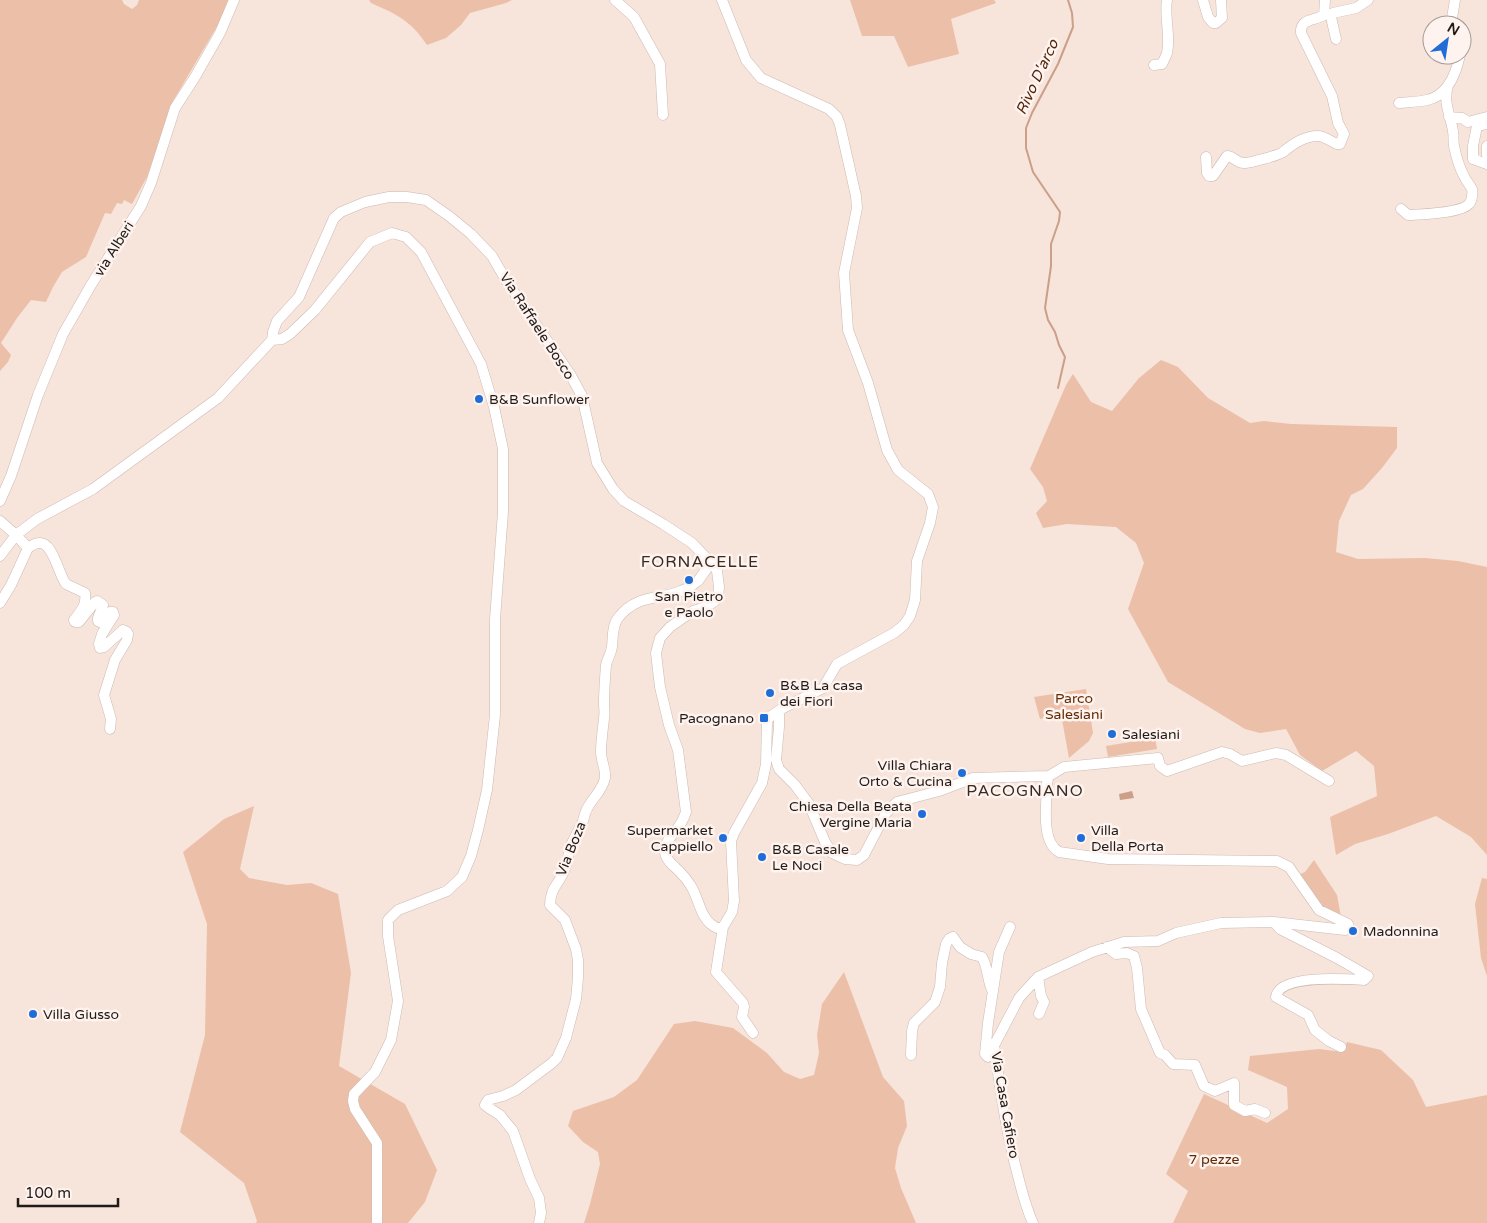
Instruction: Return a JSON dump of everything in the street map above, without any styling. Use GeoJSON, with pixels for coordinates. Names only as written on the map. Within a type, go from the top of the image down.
{"type":"FeatureCollection","features":[{"type":"Feature","properties":{"kind":"street","name":"via Alberi"},"geometry":{"type":"LineString","coordinates":[[0,501],[11,476],[38,395],[63,334],[86,292],[140,206],[151,183],[175,108],[220,32],[234,0]]}},
{"type":"Feature","properties":{"kind":"street"},"geometry":{"type":"LineString","coordinates":[[615,0],[634,17],[660,64],[663,114]]}},
{"type":"Feature","properties":{"kind":"street"},"geometry":{"type":"LineString","coordinates":[[722,0],[746,60],[754,71],[761,78],[829,109],[838,117],[857,208],[844,273],[848,330],[868,383],[886,450],[898,470],[928,494],[933,507],[930,523],[917,560],[915,600],[910,616],[904,625],[894,633],[837,664],[823,688],[779,711],[767,721],[766,764],[762,783],[734,833],[731,842],[734,901],[732,912],[723,927],[716,972],[743,1003],[742,1017],[752,1033]]}},
{"type":"Feature","properties":{"kind":"street"},"geometry":{"type":"LineString","coordinates":[[1154,65],[1162,64],[1167,54],[1165,10],[1167,0]]}},
{"type":"Feature","properties":{"kind":"street"},"geometry":{"type":"LineString","coordinates":[[1203,0],[1208,17],[1213,23],[1222,18],[1221,0]]}},
{"type":"Feature","properties":{"kind":"street"},"geometry":{"type":"LineString","coordinates":[[1206,157],[1207,173],[1209,176],[1213,176],[1227,156],[1231,156],[1244,164],[1280,154],[1297,142],[1319,136],[1340,144],[1344,134],[1338,123],[1332,96],[1300,28],[1303,23],[1324,15],[1325,0]]}},
{"type":"Feature","properties":{"kind":"street"},"geometry":{"type":"LineString","coordinates":[[1336,39],[1331,18],[1333,13],[1356,8],[1368,0]]}},
{"type":"Feature","properties":{"kind":"street"},"geometry":{"type":"LineString","coordinates":[[1452,15],[1455,0]]}},
{"type":"Feature","properties":{"kind":"street"},"geometry":{"type":"LineString","coordinates":[[1399,103],[1427,100],[1438,96],[1448,85],[1457,65]]}},
{"type":"Feature","properties":{"kind":"street"},"geometry":{"type":"LineString","coordinates":[[1401,209],[1408,215],[1440,213],[1458,210],[1468,206],[1470,203],[1472,190],[1464,177],[1454,146],[1453,132],[1446,103],[1448,85]]}},
{"type":"Feature","properties":{"kind":"street"},"geometry":{"type":"LineString","coordinates":[[1449,117],[1462,118],[1468,122],[1487,117]]}},
{"type":"Feature","properties":{"kind":"street"},"geometry":{"type":"LineString","coordinates":[[1487,124],[1477,126],[1473,146],[1473,159],[1487,164]]}},
{"type":"Feature","properties":{"kind":"street"},"geometry":{"type":"LineString","coordinates":[[1487,146],[1487,155]]}},
{"type":"Feature","properties":{"kind":"street","name":"Via Raffaele Bosco"},"geometry":{"type":"LineString","coordinates":[[272,340],[272,332],[277,321],[299,297],[334,218],[342,212],[365,202],[389,197],[426,200],[471,234],[492,256],[507,282],[570,374],[582,396],[597,463],[614,489],[624,501],[692,543],[713,563]]}},
{"type":"Feature","properties":{"kind":"street"},"geometry":{"type":"LineString","coordinates":[[0,556],[16,535],[37,519],[93,488],[203,409],[232,384],[272,340],[282,339],[290,334],[314,310],[370,242],[392,233],[406,237],[421,252],[481,364],[494,407],[503,449],[503,512],[495,619],[495,715],[487,790],[471,856],[462,877],[447,891],[398,910],[388,920],[388,936],[398,1001],[391,1040],[375,1072],[354,1094],[353,1101],[355,1109],[377,1143],[377,1223]]}},
{"type":"Feature","properties":{"kind":"street"},"geometry":{"type":"LineString","coordinates":[[0,521],[28,548]]}},
{"type":"Feature","properties":{"kind":"street"},"geometry":{"type":"LineString","coordinates":[[0,603],[11,585],[28,548],[42,542],[52,551],[66,584],[85,593],[86,602],[74,620],[75,622],[78,622],[97,601],[103,605],[98,621],[102,623],[110,612],[113,612],[114,614],[98,644],[100,648],[104,647],[123,630],[128,634],[127,640],[115,660],[104,695],[111,719],[110,729]]}},
{"type":"Feature","properties":{"kind":"street"},"geometry":{"type":"LineString","coordinates":[[713,563],[718,571],[719,587],[715,602],[693,611],[670,627],[660,638],[656,653],[660,688],[669,725],[678,750],[686,812],[677,830],[670,836],[665,848],[665,855],[691,887],[707,922],[717,928],[723,927]]}},
{"type":"Feature","properties":{"kind":"street","name":"Via Boza"},"geometry":{"type":"LineString","coordinates":[[539,1223],[541,1214],[539,1198],[530,1179],[513,1131],[500,1115],[485,1105],[488,1100],[516,1090],[557,1058],[566,1038],[573,1013],[578,978],[576,949],[565,920],[550,905],[550,898],[554,886],[565,870],[571,846],[576,832],[582,824],[586,809],[599,792],[604,779],[605,772],[601,751],[605,717],[604,690],[606,666],[617,620],[629,607],[638,601],[666,596],[689,589],[697,582],[710,564],[713,563]]}},
{"type":"Feature","properties":{"kind":"street"},"geometry":{"type":"LineString","coordinates":[[779,711],[780,727],[776,760],[779,769],[795,784],[809,804],[825,842],[832,853],[857,860],[864,855],[886,813],[897,802],[939,791],[973,778],[1049,776],[1064,767],[1158,758],[1160,766],[1167,771],[1222,752],[1242,761],[1276,753],[1286,755],[1329,781]]}},
{"type":"Feature","properties":{"kind":"street"},"geometry":{"type":"LineString","coordinates":[[994,1044],[1019,998],[1038,977],[1107,947],[1124,942],[1158,941],[1176,933],[1221,923],[1274,922],[1345,930],[1348,930],[1349,927],[1348,924],[1319,910],[1289,867],[1277,861],[1108,858],[1059,852],[1054,849],[1046,834],[1047,783],[1049,776]]}},
{"type":"Feature","properties":{"kind":"street"},"geometry":{"type":"LineString","coordinates":[[1274,922],[1280,929],[1368,976],[1364,980],[1298,981],[1283,986],[1277,992],[1276,997],[1308,1015],[1315,1030],[1329,1041],[1341,1047]]}},
{"type":"Feature","properties":{"kind":"street","name":"Via Casa Cafiero"},"geometry":{"type":"LineString","coordinates":[[994,1044],[988,1057],[985,1054],[992,992],[999,952],[1010,927]]}},
{"type":"Feature","properties":{"kind":"street"},"geometry":{"type":"LineString","coordinates":[[912,1055],[914,1023],[935,1002],[940,987],[946,944],[949,939],[952,937],[960,947],[971,954],[982,957],[986,963],[988,981],[992,992]]}},
{"type":"Feature","properties":{"kind":"street"},"geometry":{"type":"LineString","coordinates":[[1107,947],[1116,954],[1127,953],[1134,956],[1141,1009],[1160,1053],[1165,1055],[1173,1064],[1195,1066],[1204,1086],[1215,1091],[1234,1083],[1234,1105],[1245,1111],[1255,1109],[1265,1113]]}},
{"type":"Feature","properties":{"kind":"street"},"geometry":{"type":"LineString","coordinates":[[1038,977],[1041,996],[1044,1002],[1039,1014]]}},
{"type":"Feature","properties":{"kind":"street","name":"Via Casa Cafiero"},"geometry":{"type":"LineString","coordinates":[[994,1044],[1011,1150],[1028,1212],[1034,1223]]}},
{"type":"Feature","properties":{"kind":"green space"},"geometry":{"type":"Polygon","coordinates":[[[0,0],[122,0],[124,4],[132,9],[139,0],[229,0],[219,23],[173,101],[147,177],[132,204],[124,200],[122,204],[117,203],[111,214],[105,213],[86,257],[62,272],[46,302],[31,300],[1,343],[11,355],[0,371],[0,0]]]}},
{"type":"Feature","properties":{"kind":"green space"},"geometry":{"type":"Polygon","coordinates":[[[369,0],[512,0],[470,13],[461,25],[446,38],[427,45],[403,19],[371,3],[369,0]]]}},
{"type":"Feature","properties":{"kind":"green space"},"geometry":{"type":"Polygon","coordinates":[[[850,0],[994,0],[996,3],[951,19],[959,54],[908,67],[894,36],[862,36],[850,0]]]}},
{"type":"Feature","properties":{"kind":"green space"},"geometry":{"type":"Polygon","coordinates":[[[1161,360],[1178,367],[1208,398],[1250,423],[1264,421],[1291,424],[1397,427],[1397,448],[1363,489],[1351,495],[1339,521],[1336,552],[1358,559],[1425,558],[1458,561],[1487,567],[1487,855],[1471,837],[1436,816],[1355,844],[1336,855],[1330,817],[1377,796],[1374,766],[1356,751],[1322,771],[1300,755],[1286,729],[1260,733],[1245,729],[1168,682],[1128,609],[1144,563],[1136,543],[1116,527],[1067,524],[1043,528],[1036,513],[1047,501],[1043,487],[1030,469],[1066,385],[1073,374],[1091,402],[1112,411],[1139,378],[1161,360]]]}},
{"type":"Feature","properties":{"kind":"green space","name":"Parco Salesiani"},"geometry":{"type":"Polygon","coordinates":[[[1086,689],[1093,733],[1089,741],[1069,758],[1061,714],[1040,719],[1034,697],[1086,689]]]}},
{"type":"Feature","properties":{"kind":"green space"},"geometry":{"type":"Polygon","coordinates":[[[1155,738],[1157,749],[1108,757],[1106,746],[1155,738]]]}},
{"type":"Feature","properties":{"kind":"green space"},"geometry":{"type":"Polygon","coordinates":[[[254,806],[240,869],[249,878],[287,885],[311,883],[338,894],[351,973],[339,1066],[405,1104],[437,1170],[425,1202],[408,1223],[256,1223],[257,1221],[244,1183],[180,1132],[205,1035],[207,924],[183,852],[224,819],[254,806]]]}},
{"type":"Feature","properties":{"kind":"green space"},"geometry":{"type":"Polygon","coordinates":[[[1314,860],[1337,895],[1341,917],[1320,907],[1298,875],[1305,872],[1314,860]]]}},
{"type":"Feature","properties":{"kind":"green space"},"geometry":{"type":"Polygon","coordinates":[[[1482,878],[1487,879],[1487,976],[1481,958],[1475,904],[1482,878]]]}},
{"type":"Feature","properties":{"kind":"green space"},"geometry":{"type":"Polygon","coordinates":[[[844,972],[883,1077],[904,1101],[907,1126],[898,1148],[895,1168],[901,1188],[916,1223],[584,1223],[600,1164],[598,1152],[583,1142],[568,1126],[573,1111],[614,1097],[637,1080],[674,1024],[695,1021],[733,1028],[767,1053],[784,1072],[800,1079],[814,1075],[819,1053],[817,1035],[822,1004],[844,972]]]}},
{"type":"Feature","properties":{"kind":"green space","name":"7 pezze"},"geometry":{"type":"Polygon","coordinates":[[[1347,1042],[1381,1050],[1413,1080],[1426,1107],[1487,1095],[1487,1223],[1173,1223],[1188,1191],[1166,1174],[1204,1094],[1267,1123],[1288,1109],[1287,1087],[1248,1070],[1250,1056],[1319,1049],[1343,1052],[1347,1042]]]}},
{"type":"Feature","properties":{"kind":"shaded area"},"geometry":{"type":"Polygon","coordinates":[[[1132,791],[1134,798],[1120,800],[1119,794],[1132,791]]]}},
{"type":"Feature","properties":{"kind":"waterway","name":"Rivo D'arco"},"geometry":{"type":"LineString","coordinates":[[1058,388],[1065,357],[1048,320],[1045,308],[1051,266],[1051,244],[1060,212],[1033,172],[1026,148],[1026,128],[1058,64],[1073,27],[1072,13],[1068,0]]}},
{"type":"Feature","properties":{"kind":"place","name":"B&B Sunflower"},"geometry":{"type":"Point","coordinates":[479,399]}},
{"type":"Feature","properties":{"kind":"place","name":"San Pietro e Paolo"},"geometry":{"type":"Point","coordinates":[689,580]}},
{"type":"Feature","properties":{"kind":"place","name":"B&B La casa dei Fiori"},"geometry":{"type":"Point","coordinates":[770,693]}},
{"type":"Feature","properties":{"kind":"place","name":"Pacognano"},"geometry":{"type":"Point","coordinates":[764,718]}},
{"type":"Feature","properties":{"kind":"place","name":"Salesiani"},"geometry":{"type":"Point","coordinates":[1112,734]}},
{"type":"Feature","properties":{"kind":"place","name":"Villa Chiara Orto & Cucina"},"geometry":{"type":"Point","coordinates":[962,773]}},
{"type":"Feature","properties":{"kind":"place","name":"Chiesa Della Beata Vergine Maria"},"geometry":{"type":"Point","coordinates":[922,814]}},
{"type":"Feature","properties":{"kind":"place","name":"Supermarket Cappiello"},"geometry":{"type":"Point","coordinates":[723,838]}},
{"type":"Feature","properties":{"kind":"place","name":"Villa Della Porta"},"geometry":{"type":"Point","coordinates":[1081,838]}},
{"type":"Feature","properties":{"kind":"place","name":"B&B Casale Le Noci"},"geometry":{"type":"Point","coordinates":[762,857]}},
{"type":"Feature","properties":{"kind":"place","name":"Madonnina"},"geometry":{"type":"Point","coordinates":[1353,931]}},
{"type":"Feature","properties":{"kind":"place","name":"Villa Giusso"},"geometry":{"type":"Point","coordinates":[33,1014]}},
{"type":"Feature","properties":{"kind":"district","name":"FORNACELLE"},"geometry":{"type":"Point","coordinates":[700,562]}},
{"type":"Feature","properties":{"kind":"district","name":"PACOGNANO"},"geometry":{"type":"Point","coordinates":[1025,791]}}]}
